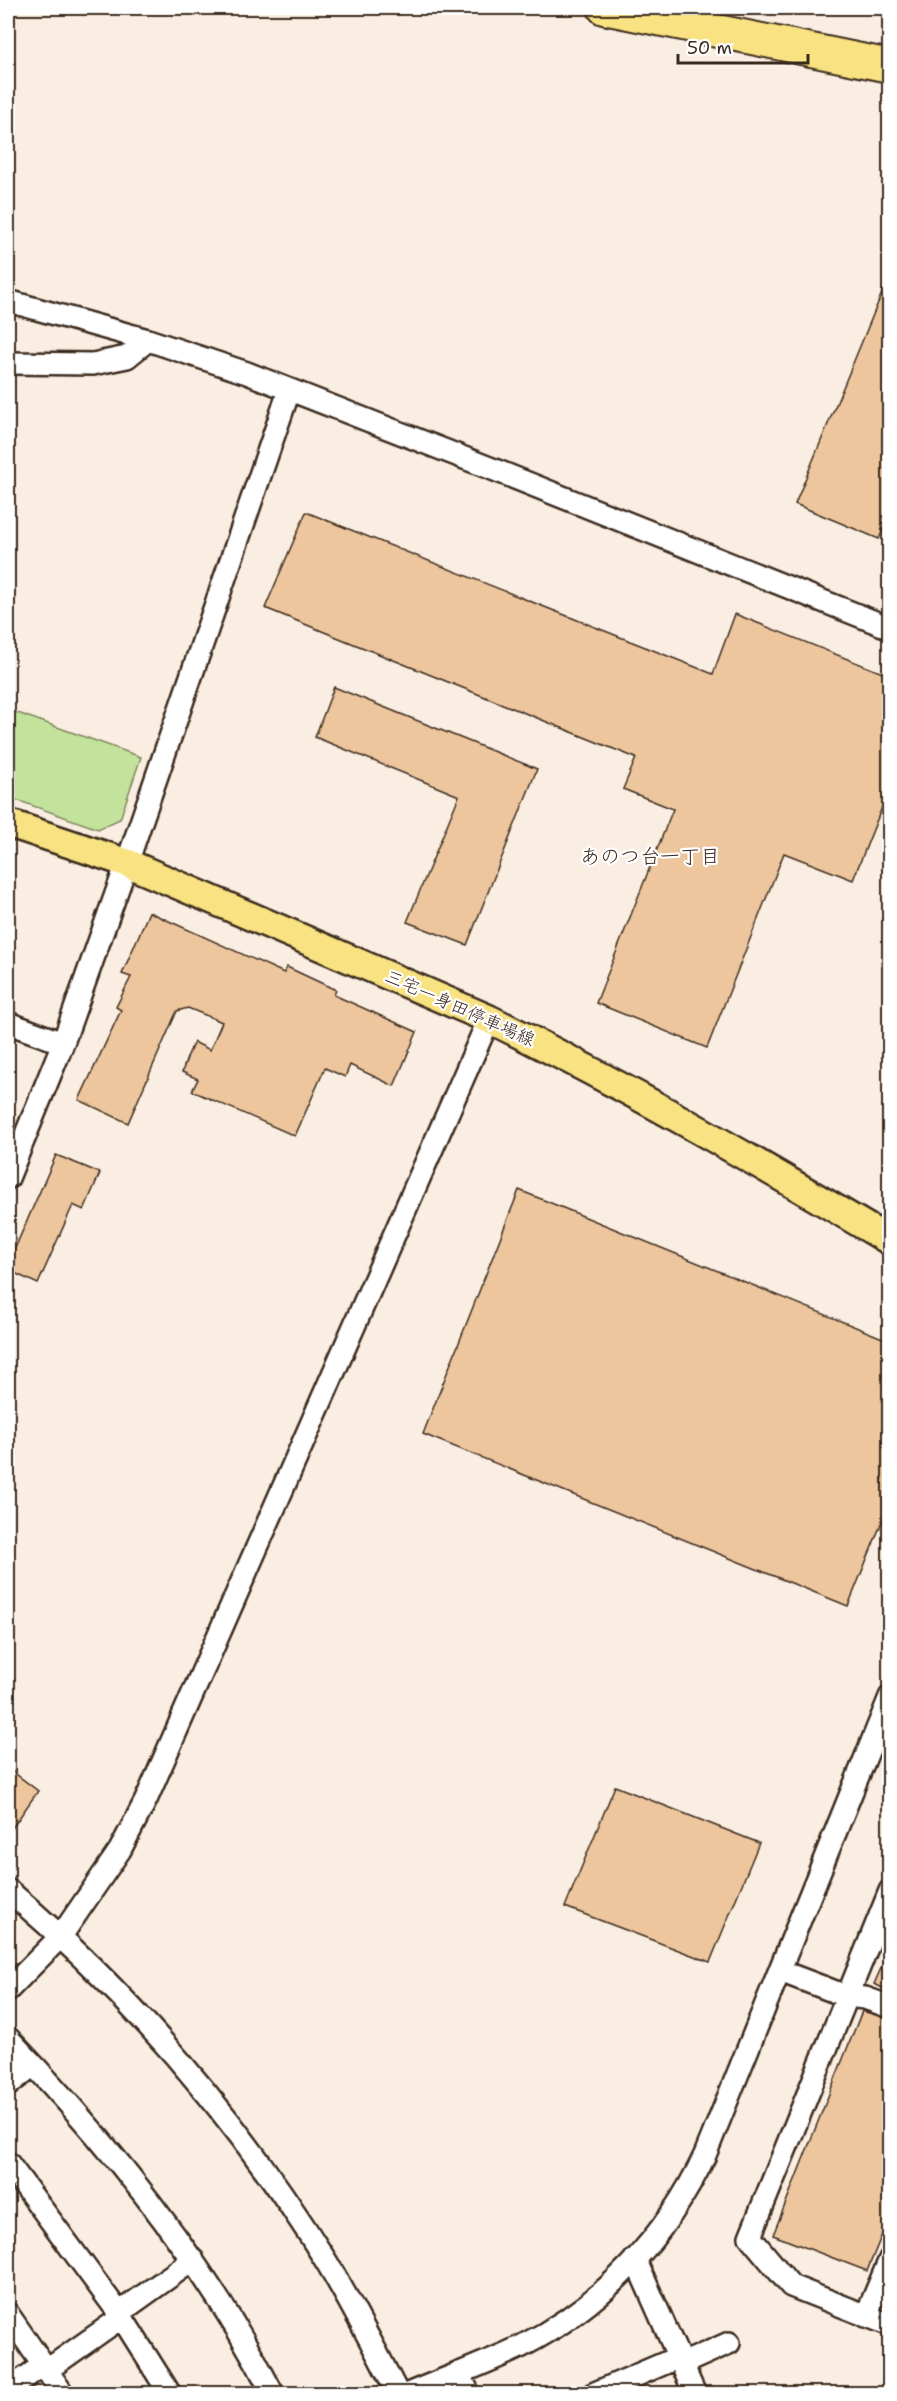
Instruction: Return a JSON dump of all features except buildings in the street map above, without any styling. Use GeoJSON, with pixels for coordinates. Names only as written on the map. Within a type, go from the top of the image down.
{"type":"FeatureCollection","features":[{"type":"Feature","properties":{"kind":"highway"},"geometry":{"type":"LineString","coordinates":[[603,8],[890,66]]}},
{"type":"Feature","properties":{"kind":"main road","name":"三宅一身田停車場線"},"geometry":{"type":"LineString","coordinates":[[8,823],[128,863],[489,1019],[762,1166],[890,1241]]}},
{"type":"Feature","properties":{"kind":"street"},"geometry":{"type":"LineString","coordinates":[[8,301],[197,355],[500,472],[890,628]]}},
{"type":"Feature","properties":{"kind":"street"},"geometry":{"type":"LineString","coordinates":[[8,363],[93,364],[127,357],[148,340]]}},
{"type":"Feature","properties":{"kind":"street"},"geometry":{"type":"LineString","coordinates":[[8,1178],[63,1043],[128,863],[290,391]]}},
{"type":"Feature","properties":{"kind":"street"},"geometry":{"type":"LineString","coordinates":[[8,1990],[61,1936],[120,1850],[146,1800],[489,1019]]}},
{"type":"Feature","properties":{"kind":"street"},"geometry":{"type":"LineString","coordinates":[[8,1023],[63,1043]]}},
{"type":"Feature","properties":{"kind":"street"},"geometry":{"type":"LineString","coordinates":[[408,2394],[522,2346],[554,2327],[593,2300],[658,2234],[695,2176],[885,1720],[890,1697]]}},
{"type":"Feature","properties":{"kind":"street"},"geometry":{"type":"LineString","coordinates":[[8,1890],[61,1936],[148,2025],[251,2150],[326,2261],[398,2394]]}},
{"type":"Feature","properties":{"kind":"street"},"geometry":{"type":"LineString","coordinates":[[890,1891],[750,2237],[791,2286],[890,2325]]}},
{"type":"Feature","properties":{"kind":"street"},"geometry":{"type":"LineString","coordinates":[[780,1971],[846,1996],[865,1998],[890,2007]]}},
{"type":"Feature","properties":{"kind":"street"},"geometry":{"type":"LineString","coordinates":[[8,2038],[118,2164],[193,2260],[255,2360],[273,2394]]}},
{"type":"Feature","properties":{"kind":"street"},"geometry":{"type":"LineString","coordinates":[[8,2085],[33,2065]]}},
{"type":"Feature","properties":{"kind":"street"},"geometry":{"type":"LineString","coordinates":[[8,2163],[120,2315],[170,2394]]}},
{"type":"Feature","properties":{"kind":"street"},"geometry":{"type":"LineString","coordinates":[[635,2259],[695,2394]]}},
{"type":"Feature","properties":{"kind":"street"},"geometry":{"type":"LineString","coordinates":[[866,2316],[890,2259]]}},
{"type":"Feature","properties":{"kind":"street"},"geometry":{"type":"LineString","coordinates":[[8,2390],[45,2368],[193,2260]]}},
{"type":"Feature","properties":{"kind":"street"},"geometry":{"type":"LineString","coordinates":[[8,2314],[63,2394]]}},
{"type":"Feature","properties":{"kind":"street"},"geometry":{"type":"LineString","coordinates":[[593,2394],[729,2343]]}},
{"type":"Feature","properties":{"kind":"street"},"geometry":{"type":"LineString","coordinates":[[459,2373],[469,2394]]}},
{"type":"Feature","properties":{"kind":"green space"},"geometry":{"type":"Polygon","coordinates":[[[15,712],[141,757],[120,819],[98,829],[8,797],[8,734],[15,712]]]}},
{"type":"Feature","properties":{"kind":"district","name":"あのつ台一丁目"},"geometry":{"type":"Point","coordinates":[650,856]}}]}
